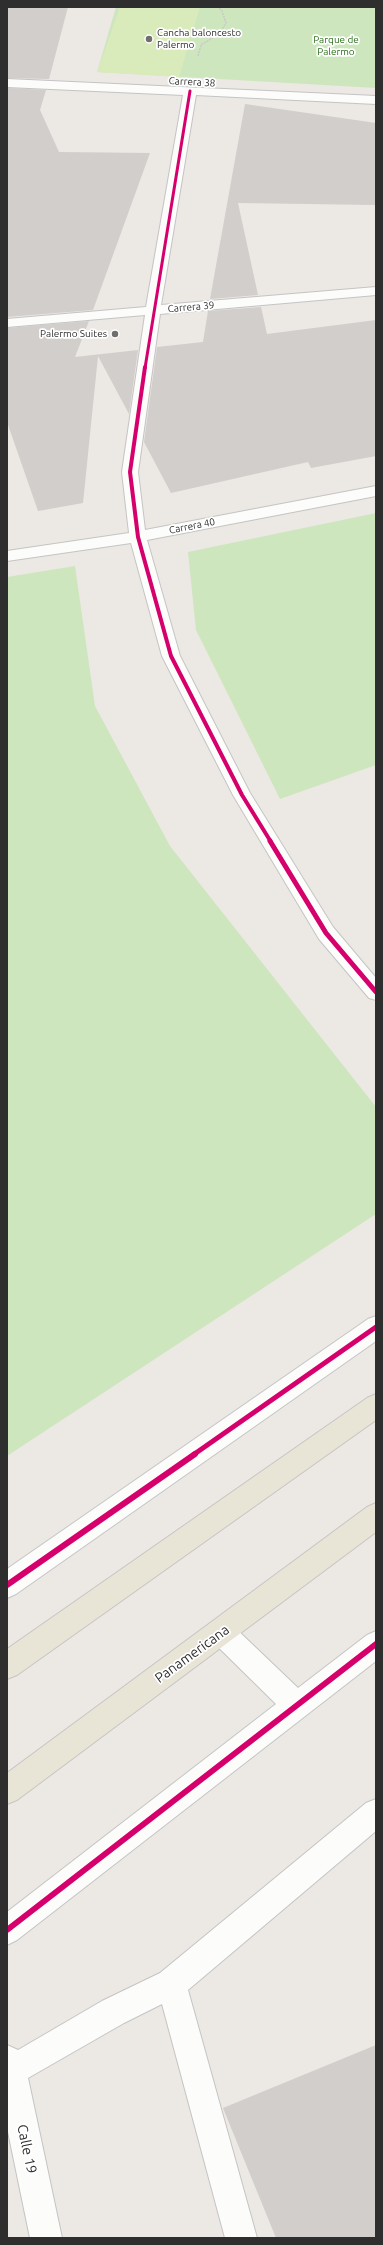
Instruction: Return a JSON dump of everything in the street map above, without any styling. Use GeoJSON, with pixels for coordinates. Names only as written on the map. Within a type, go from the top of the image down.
{"type":"FeatureCollection","features":[{"type":"Feature","properties":{"kind":"main road"},"geometry":{"type":"LineString","coordinates":[[7,1665],[376,1406]]}},
{"type":"Feature","properties":{"kind":"main road","name":"Panamericana"},"geometry":{"type":"LineString","coordinates":[[7,1790],[222,1633],[376,1516]]}},
{"type":"Feature","properties":{"kind":"street","name":"Carrera 38"},"geometry":{"type":"LineString","coordinates":[[7,83],[376,100]]}},
{"type":"Feature","properties":{"kind":"street"},"geometry":{"type":"LineString","coordinates":[[190,91],[154,310],[130,472],[138,537],[171,656],[242,795],[326,933],[376,992]]}},
{"type":"Feature","properties":{"kind":"street","name":"Carrera 39"},"geometry":{"type":"LineString","coordinates":[[7,323],[376,291]]}},
{"type":"Feature","properties":{"kind":"street","name":"Carrera 40"},"geometry":{"type":"LineString","coordinates":[[7,556],[138,537],[376,492]]}},
{"type":"Feature","properties":{"kind":"street"},"geometry":{"type":"LineString","coordinates":[[7,1585],[376,1327]]}},
{"type":"Feature","properties":{"kind":"street"},"geometry":{"type":"LineString","coordinates":[[222,1633],[298,1706]]}},
{"type":"Feature","properties":{"kind":"street"},"geometry":{"type":"LineString","coordinates":[[7,1930],[298,1706],[376,1644]]}},
{"type":"Feature","properties":{"kind":"street"},"geometry":{"type":"LineString","coordinates":[[9,2066],[113,2012],[171,1984],[376,1813]]}},
{"type":"Feature","properties":{"kind":"street"},"geometry":{"type":"LineString","coordinates":[[171,1984],[241,2238]]}},
{"type":"Feature","properties":{"kind":"street","name":"Calle 19"},"geometry":{"type":"LineString","coordinates":[[9,2066],[46,2238]]}},
{"type":"Feature","properties":{"kind":"path"},"geometry":{"type":"LineString","coordinates":[[212,92],[208,75],[196,62],[202,45],[219,34],[226,23],[222,11],[218,7]]}},
{"type":"Feature","properties":{"kind":"green space","name":"Parque de Palermo"},"geometry":{"type":"Polygon","coordinates":[[[116,7],[376,7],[376,88],[97,72],[116,7]]]}},
{"type":"Feature","properties":{"kind":"green space","name":"Cancha baloncesto Palermo"},"geometry":{"type":"Polygon","coordinates":[[[120,7],[200,7],[179,77],[97,72],[120,7]]]}},
{"type":"Feature","properties":{"kind":"green space"},"geometry":{"type":"Polygon","coordinates":[[[376,513],[376,765],[280,799],[196,630],[188,552],[376,513]]]}},
{"type":"Feature","properties":{"kind":"green space"},"geometry":{"type":"Polygon","coordinates":[[[75,566],[95,706],[170,846],[376,1107],[376,1214],[7,1456],[7,577],[75,566]]]}},
{"type":"Feature","properties":{"kind":"building"},"geometry":{"type":"Polygon","coordinates":[[[7,7],[68,7],[49,79],[7,78],[7,7]]]}},
{"type":"Feature","properties":{"kind":"building"},"geometry":{"type":"Polygon","coordinates":[[[7,88],[46,90],[40,110],[59,152],[150,153],[93,310],[7,317],[7,88]]]}},
{"type":"Feature","properties":{"kind":"building"},"geometry":{"type":"Polygon","coordinates":[[[245,104],[376,123],[376,205],[238,203],[258,295],[210,299],[245,104]]]}},
{"type":"Feature","properties":{"kind":"building"},"geometry":{"type":"Polygon","coordinates":[[[261,307],[267,334],[376,320],[376,456],[311,468],[308,462],[171,493],[144,442],[157,347],[203,342],[208,311],[261,307]]]}},
{"type":"Feature","properties":{"kind":"building"},"geometry":{"type":"Polygon","coordinates":[[[89,321],[75,357],[138,350],[129,414],[98,356],[83,503],[38,511],[7,422],[7,328],[89,321]]]}},
{"type":"Feature","properties":{"kind":"building"},"geometry":{"type":"Polygon","coordinates":[[[376,2045],[376,2238],[276,2238],[223,2108],[376,2045]]]}},
{"type":"Feature","properties":{"kind":"cycle path"},"geometry":{"type":"LineString","coordinates":[[190,91],[153,310],[130,472],[138,537],[171,656],[242,795],[326,933],[376,992]]}},
{"type":"Feature","properties":{"kind":"cycle path"},"geometry":{"type":"LineString","coordinates":[[7,1585],[376,1327]]}},
{"type":"Feature","properties":{"kind":"cycle path"},"geometry":{"type":"LineString","coordinates":[[7,1930],[376,1644]]}},
{"type":"Feature","properties":{"kind":"place","name":"Cancha baloncesto Palermo"},"geometry":{"type":"Point","coordinates":[149,39]}},
{"type":"Feature","properties":{"kind":"place","name":"Palermo Suites"},"geometry":{"type":"Point","coordinates":[115,334]}}]}
